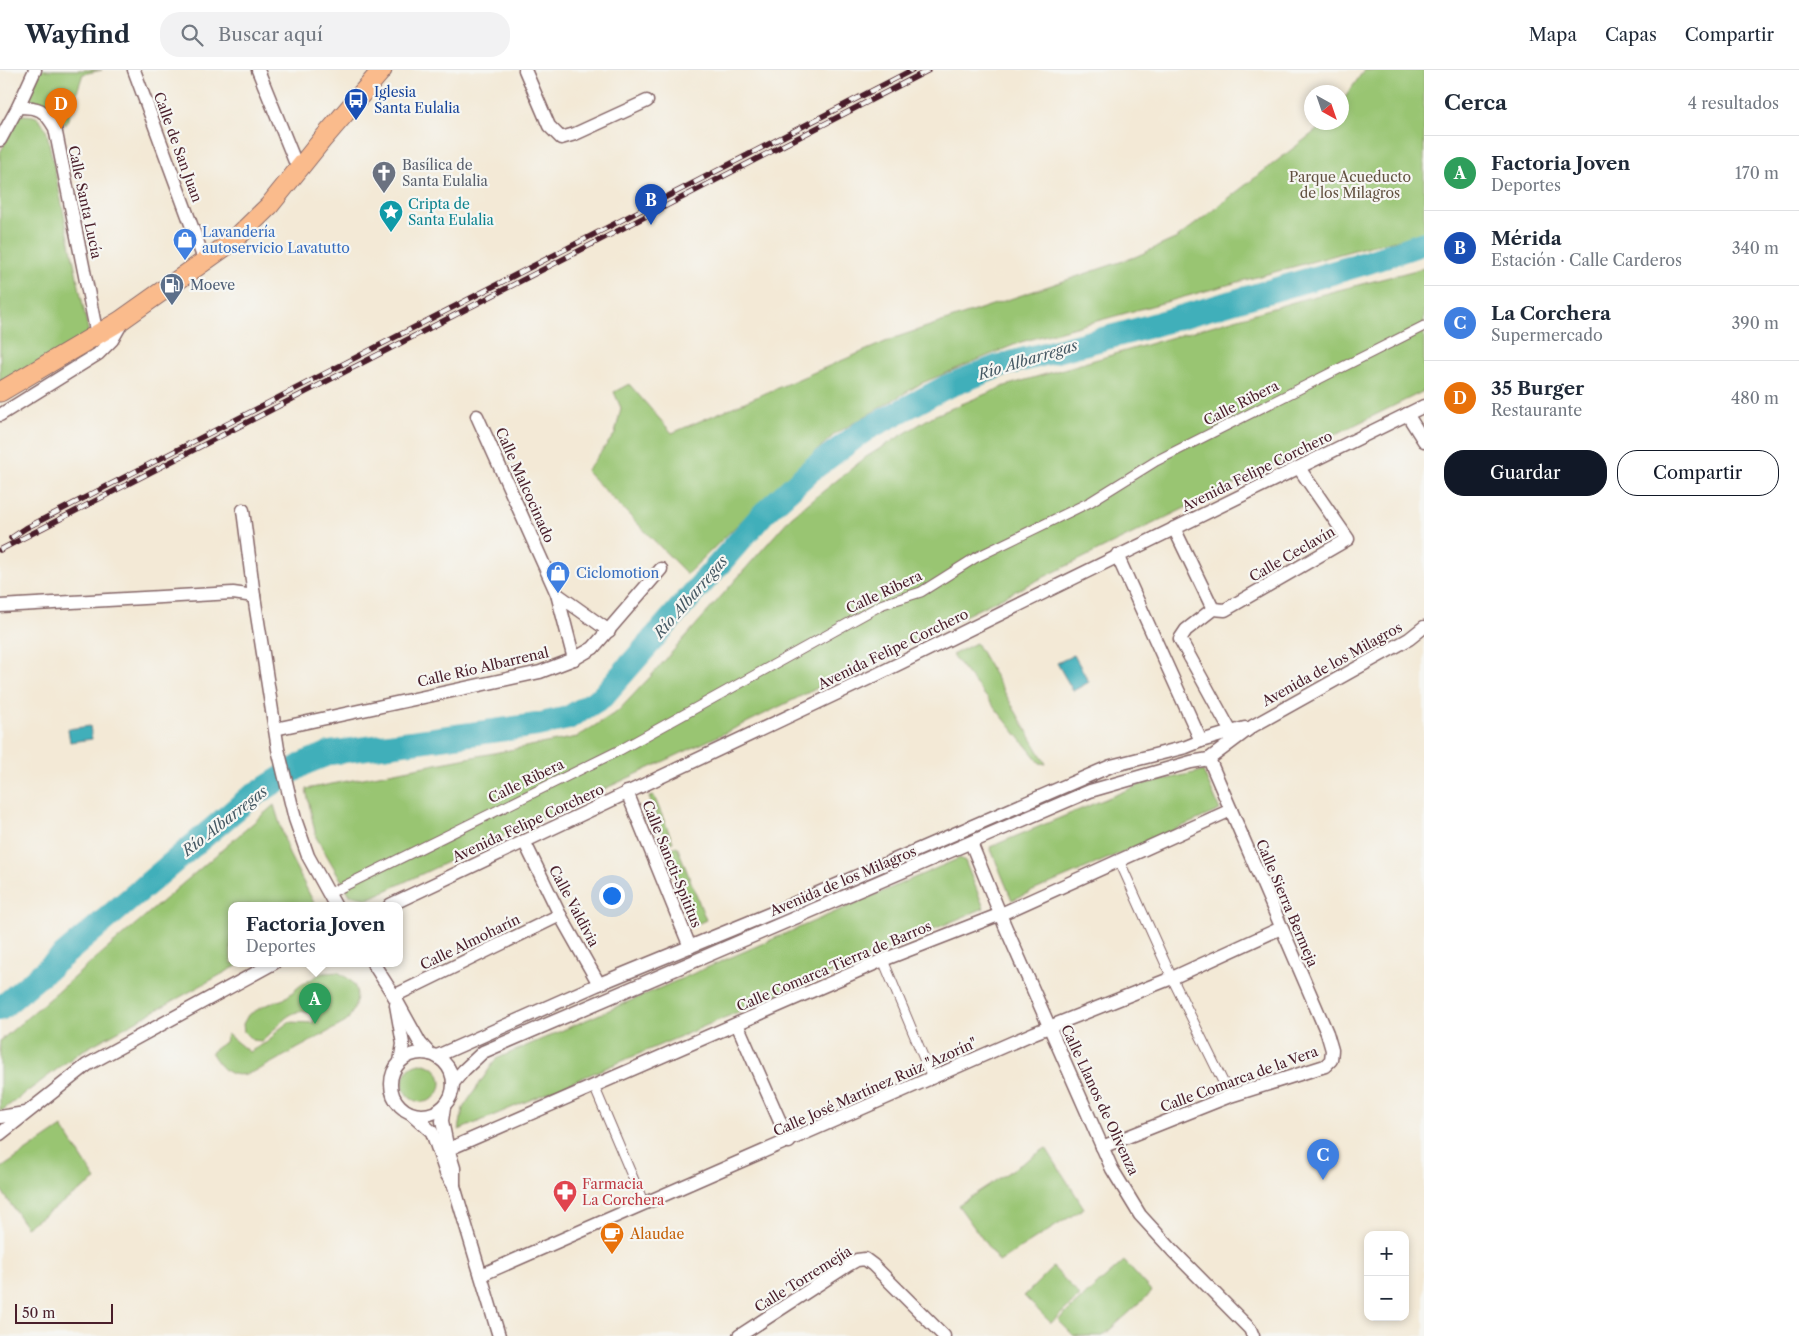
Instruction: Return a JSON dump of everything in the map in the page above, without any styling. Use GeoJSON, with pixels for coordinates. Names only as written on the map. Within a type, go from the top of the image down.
{"type":"FeatureCollection","features":[{"type":"Feature","properties":{"kind":"main road"},"geometry":{"type":"LineString","coordinates":[[0,392],[120,321],[233,241],[263,212],[382,70]]}},
{"type":"Feature","properties":{"kind":"street"},"geometry":{"type":"LineString","coordinates":[[0,140],[18,107],[34,70]]}},
{"type":"Feature","properties":{"kind":"street","name":"Calle de San Juan"},"geometry":{"type":"LineString","coordinates":[[134,70],[205,262]]}},
{"type":"Feature","properties":{"kind":"street"},"geometry":{"type":"LineString","coordinates":[[258,70],[298,169]]}},
{"type":"Feature","properties":{"kind":"street"},"geometry":{"type":"LineString","coordinates":[[525,70],[549,126],[561,138],[575,134],[647,101]]}},
{"type":"Feature","properties":{"kind":"street","name":"Calle Santa Lucía"},"geometry":{"type":"LineString","coordinates":[[18,107],[36,107],[47,115],[54,128],[98,335]]}},
{"type":"Feature","properties":{"kind":"street"},"geometry":{"type":"LineString","coordinates":[[0,415],[98,354],[112,340],[120,326],[120,321]]}},
{"type":"Feature","properties":{"kind":"street","name":"Calle Ribera"},"geometry":{"type":"LineString","coordinates":[[331,900],[620,750],[883,604],[921,592],[975,558],[1090,502],[1156,461],[1424,326]]}},
{"type":"Feature","properties":{"kind":"street","name":"Avenida Felipe Corchero"},"geometry":{"type":"LineString","coordinates":[[396,902],[876,675],[1117,555],[1424,406]]}},
{"type":"Feature","properties":{"kind":"street"},"geometry":{"type":"LineString","coordinates":[[1407,414],[1424,442]]}},
{"type":"Feature","properties":{"kind":"street","name":"Calle Malcocinado"},"geometry":{"type":"LineString","coordinates":[[477,416],[557,594],[574,659]]}},
{"type":"Feature","properties":{"kind":"street","name":"Calle Ceclavín"},"geometry":{"type":"LineString","coordinates":[[1231,732],[1180,639],[1186,630],[1213,610],[1225,610],[1348,539],[1299,468]]}},
{"type":"Feature","properties":{"kind":"street"},"geometry":{"type":"LineString","coordinates":[[243,510],[254,596],[278,749],[295,819],[308,856],[331,900]]}},
{"type":"Feature","properties":{"kind":"street"},"geometry":{"type":"LineString","coordinates":[[1174,528],[1213,610]]}},
{"type":"Feature","properties":{"kind":"street"},"geometry":{"type":"LineString","coordinates":[[1117,555],[1201,740]]}},
{"type":"Feature","properties":{"kind":"street","name":"Calle Río Albarrenal"},"geometry":{"type":"LineString","coordinates":[[275,729],[540,672],[574,659],[593,648],[661,569]]}},
{"type":"Feature","properties":{"kind":"street"},"geometry":{"type":"LineString","coordinates":[[0,606],[233,593],[254,596]]}},
{"type":"Feature","properties":{"kind":"street"},"geometry":{"type":"LineString","coordinates":[[557,594],[609,631]]}},
{"type":"Feature","properties":{"kind":"street","name":"Avenida de los Milagros"},"geometry":{"type":"LineString","coordinates":[[453,1083],[483,1052],[1090,791],[1191,762],[1209,759],[1253,726],[1409,639],[1424,627]]}},
{"type":"Feature","properties":{"kind":"street","name":"Avenida de los Milagros"},"geometry":{"type":"LineString","coordinates":[[433,1055],[1111,766],[1186,747],[1201,740],[1253,726]]}},
{"type":"Feature","properties":{"kind":"street","name":"Calle Sierra Bermeja"},"geometry":{"type":"LineString","coordinates":[[1209,759],[1326,1033],[1332,1050],[1331,1060]]}},
{"type":"Feature","properties":{"kind":"street","name":"Calle Sancti-Spititus"},"geometry":{"type":"LineString","coordinates":[[627,792],[690,947]]}},
{"type":"Feature","properties":{"kind":"street","name":"Calle Comarca Tierra de Barros"},"geometry":{"type":"LineString","coordinates":[[449,1150],[883,960],[1001,914],[1230,810]]}},
{"type":"Feature","properties":{"kind":"street","name":"Calle Valdivia"},"geometry":{"type":"LineString","coordinates":[[524,841],[560,915],[600,984]]}},
{"type":"Feature","properties":{"kind":"street","name":"Calle Llanos de Olivenza"},"geometry":{"type":"LineString","coordinates":[[971,843],[1001,914],[1004,926],[1112,1169],[1140,1215],[1250,1329],[1253,1336]]}},
{"type":"Feature","properties":{"kind":"street"},"geometry":{"type":"LineString","coordinates":[[1119,860],[1172,978],[1230,1096]]}},
{"type":"Feature","properties":{"kind":"street","name":"Calle Almoharín"},"geometry":{"type":"LineString","coordinates":[[394,996],[560,915]]}},
{"type":"Feature","properties":{"kind":"street","name":"Calle José Martínez Ruiz \"Azorín\""},"geometry":{"type":"LineString","coordinates":[[481,1275],[1050,1027],[1172,978],[1281,928]]}},
{"type":"Feature","properties":{"kind":"street"},"geometry":{"type":"LineString","coordinates":[[883,960],[932,1078]]}},
{"type":"Feature","properties":{"kind":"street"},"geometry":{"type":"LineString","coordinates":[[0,1134],[87,1065],[267,967]]}},
{"type":"Feature","properties":{"kind":"street"},"geometry":{"type":"LineString","coordinates":[[376,967],[420,1043],[445,1063],[451,1072],[452,1094],[444,1107],[442,1120],[454,1168],[454,1186]]}},
{"type":"Feature","properties":{"kind":"street"},"geometry":{"type":"LineString","coordinates":[[394,996],[402,1044],[400,1062]]}},
{"type":"Feature","properties":{"kind":"street"},"geometry":{"type":"LineString","coordinates":[[737,1024],[789,1142]]}},
{"type":"Feature","properties":{"kind":"street"},"geometry":{"type":"LineString","coordinates":[[433,1055],[419,1053],[409,1056],[400,1062],[390,1082],[391,1092],[403,1110],[413,1114],[432,1132],[446,1173],[454,1186],[499,1336]]}},
{"type":"Feature","properties":{"kind":"street","name":"Calle Comarca de la Vera"},"geometry":{"type":"LineString","coordinates":[[1102,1147],[1230,1096],[1324,1066],[1331,1060]]}},
{"type":"Feature","properties":{"kind":"street"},"geometry":{"type":"LineString","coordinates":[[594,1086],[644,1204]]}},
{"type":"Feature","properties":{"kind":"street"},"geometry":{"type":"LineString","coordinates":[[413,1114],[429,1114],[444,1107]]}},
{"type":"Feature","properties":{"kind":"street"},"geometry":{"type":"LineString","coordinates":[[0,1117],[27,1112]]}},
{"type":"Feature","properties":{"kind":"street","name":"Calle Torremejía"},"geometry":{"type":"LineString","coordinates":[[739,1336],[848,1265],[857,1260],[864,1259],[873,1265],[944,1336]]}},
{"type":"Feature","properties":{"kind":"green space"},"geometry":{"type":"Polygon","coordinates":[[[40,70],[102,70],[83,74],[66,125],[44,104],[26,100],[40,70]]]}},
{"type":"Feature","properties":{"kind":"green space","name":"Parque Acueducto de los Milagros"},"geometry":{"type":"Polygon","coordinates":[[[1364,70],[1424,70],[1424,234],[1365,247],[1021,342],[922,383],[835,434],[763,500],[687,574],[586,471],[615,434],[621,408],[614,392],[629,384],[672,433],[897,337],[1135,257],[1177,238],[1317,130],[1349,130],[1349,92],[1364,70]]]}},
{"type":"Feature","properties":{"kind":"green space"},"geometry":{"type":"Polygon","coordinates":[[[19,115],[34,116],[40,120],[47,133],[89,334],[0,385],[0,153],[19,115]]]}},
{"type":"Feature","properties":{"kind":"green space"},"geometry":{"type":"Polygon","coordinates":[[[1424,268],[1424,391],[744,724],[368,899],[350,895],[316,837],[306,789],[577,737],[618,711],[791,517],[866,457],[933,416],[1005,386],[1304,299],[1424,268]]]}},
{"type":"Feature","properties":{"kind":"green space"},"geometry":{"type":"Polygon","coordinates":[[[976,643],[1046,764],[1040,763],[952,655],[976,643]]]}},
{"type":"Feature","properties":{"kind":"green space"},"geometry":{"type":"Polygon","coordinates":[[[1203,771],[1220,810],[1012,900],[990,847],[1139,785],[1203,771]]]}},
{"type":"Feature","properties":{"kind":"green space"},"geometry":{"type":"Polygon","coordinates":[[[654,796],[673,842],[666,843],[649,797],[654,796]]]}},
{"type":"Feature","properties":{"kind":"green space"},"geometry":{"type":"Polygon","coordinates":[[[274,805],[289,854],[313,902],[228,902],[228,967],[235,967],[80,1052],[0,1112],[0,1041],[274,805]]]}},
{"type":"Feature","properties":{"kind":"green space"},"geometry":{"type":"Polygon","coordinates":[[[677,846],[706,920],[693,926],[668,849],[677,846]]]}},
{"type":"Feature","properties":{"kind":"green space"},"geometry":{"type":"Polygon","coordinates":[[[960,858],[965,861],[984,908],[459,1130],[463,1108],[496,1059],[960,858]]]}},
{"type":"Feature","properties":{"kind":"green space"},"geometry":{"type":"Polygon","coordinates":[[[338,972],[355,986],[357,997],[352,1013],[346,1022],[253,1072],[238,1075],[232,1074],[216,1060],[211,1052],[225,1042],[227,1034],[249,1052],[269,1041],[278,1030],[289,1022],[313,1023],[315,1015],[306,1012],[292,1014],[262,1041],[252,1040],[244,1032],[243,1024],[248,1015],[266,1005],[284,999],[301,985],[322,973],[338,972]]]}},
{"type":"Feature","properties":{"kind":"green space"},"geometry":{"type":"Polygon","coordinates":[[[422,1064],[436,1069],[441,1083],[436,1097],[422,1102],[408,1097],[403,1083],[408,1069],[422,1064]]]}},
{"type":"Feature","properties":{"kind":"green space"},"geometry":{"type":"Polygon","coordinates":[[[62,1127],[96,1180],[26,1227],[0,1188],[0,1169],[62,1127]]]}},
{"type":"Feature","properties":{"kind":"green space"},"geometry":{"type":"Polygon","coordinates":[[[1046,1148],[1084,1208],[999,1262],[958,1205],[1046,1148]]]}},
{"type":"Feature","properties":{"kind":"green space"},"geometry":{"type":"Polygon","coordinates":[[[1124,1261],[1152,1292],[1103,1336],[1074,1336],[1058,1320],[1124,1261]]]}},
{"type":"Feature","properties":{"kind":"green space"},"geometry":{"type":"Polygon","coordinates":[[[1053,1267],[1080,1296],[1051,1323],[1024,1296],[1053,1267]]]}},
{"type":"Feature","properties":{"kind":"water"},"geometry":{"type":"Polygon","coordinates":[[[1074,655],[1089,682],[1073,691],[1057,663],[1074,655]]]}},
{"type":"Feature","properties":{"kind":"water"},"geometry":{"type":"Polygon","coordinates":[[[90,726],[92,739],[70,742],[68,729],[90,726]]]}},
{"type":"Feature","properties":{"kind":"waterway","name":"Río Albarregas"},"geometry":{"type":"LineString","coordinates":[[0,1009],[248,799],[305,763],[330,753],[537,725],[568,718],[602,697],[764,513],[811,470],[865,430],[946,387],[999,366],[1129,332],[1369,262],[1424,243]]}},
{"type":"Feature","properties":{"kind":"railway"},"geometry":{"type":"LineString","coordinates":[[11,538],[26,528],[912,70]]}},
{"type":"Feature","properties":{"kind":"railway"},"geometry":{"type":"LineString","coordinates":[[0,550],[929,70]]}},
{"type":"Feature","properties":{"kind":"place","name":"Iglesia Santa Eulalia"},"geometry":{"type":"Point","coordinates":[356,121]}},
{"type":"Feature","properties":{"kind":"place","name":"35 Burger"},"geometry":{"type":"Point","coordinates":[61,129]}},
{"type":"Feature","properties":{"kind":"place","name":"Basílica de Santa Eulalia"},"geometry":{"type":"Point","coordinates":[384,194]}},
{"type":"Feature","properties":{"kind":"place","name":"Mérida"},"geometry":{"type":"Point","coordinates":[651,225]}},
{"type":"Feature","properties":{"kind":"place","name":"Cripta de Santa Eulalia"},"geometry":{"type":"Point","coordinates":[391,233]}},
{"type":"Feature","properties":{"kind":"place","name":"Lavandería autoservicio Lavatutto"},"geometry":{"type":"Point","coordinates":[185,261]}},
{"type":"Feature","properties":{"kind":"place","name":"Moeve"},"geometry":{"type":"Point","coordinates":[172,306]}},
{"type":"Feature","properties":{"kind":"place","name":"Ciclomotion"},"geometry":{"type":"Point","coordinates":[558,594]}},
{"type":"Feature","properties":{"kind":"place","name":"Factoria Joven"},"geometry":{"type":"Point","coordinates":[315,1024]}},
{"type":"Feature","properties":{"kind":"place","name":"La Corchera"},"geometry":{"type":"Point","coordinates":[1323,1180]}},
{"type":"Feature","properties":{"kind":"place","name":"Farmacia La Corchera"},"geometry":{"type":"Point","coordinates":[565,1213]}},
{"type":"Feature","properties":{"kind":"place","name":"Alaudae"},"geometry":{"type":"Point","coordinates":[612,1255]}}]}
